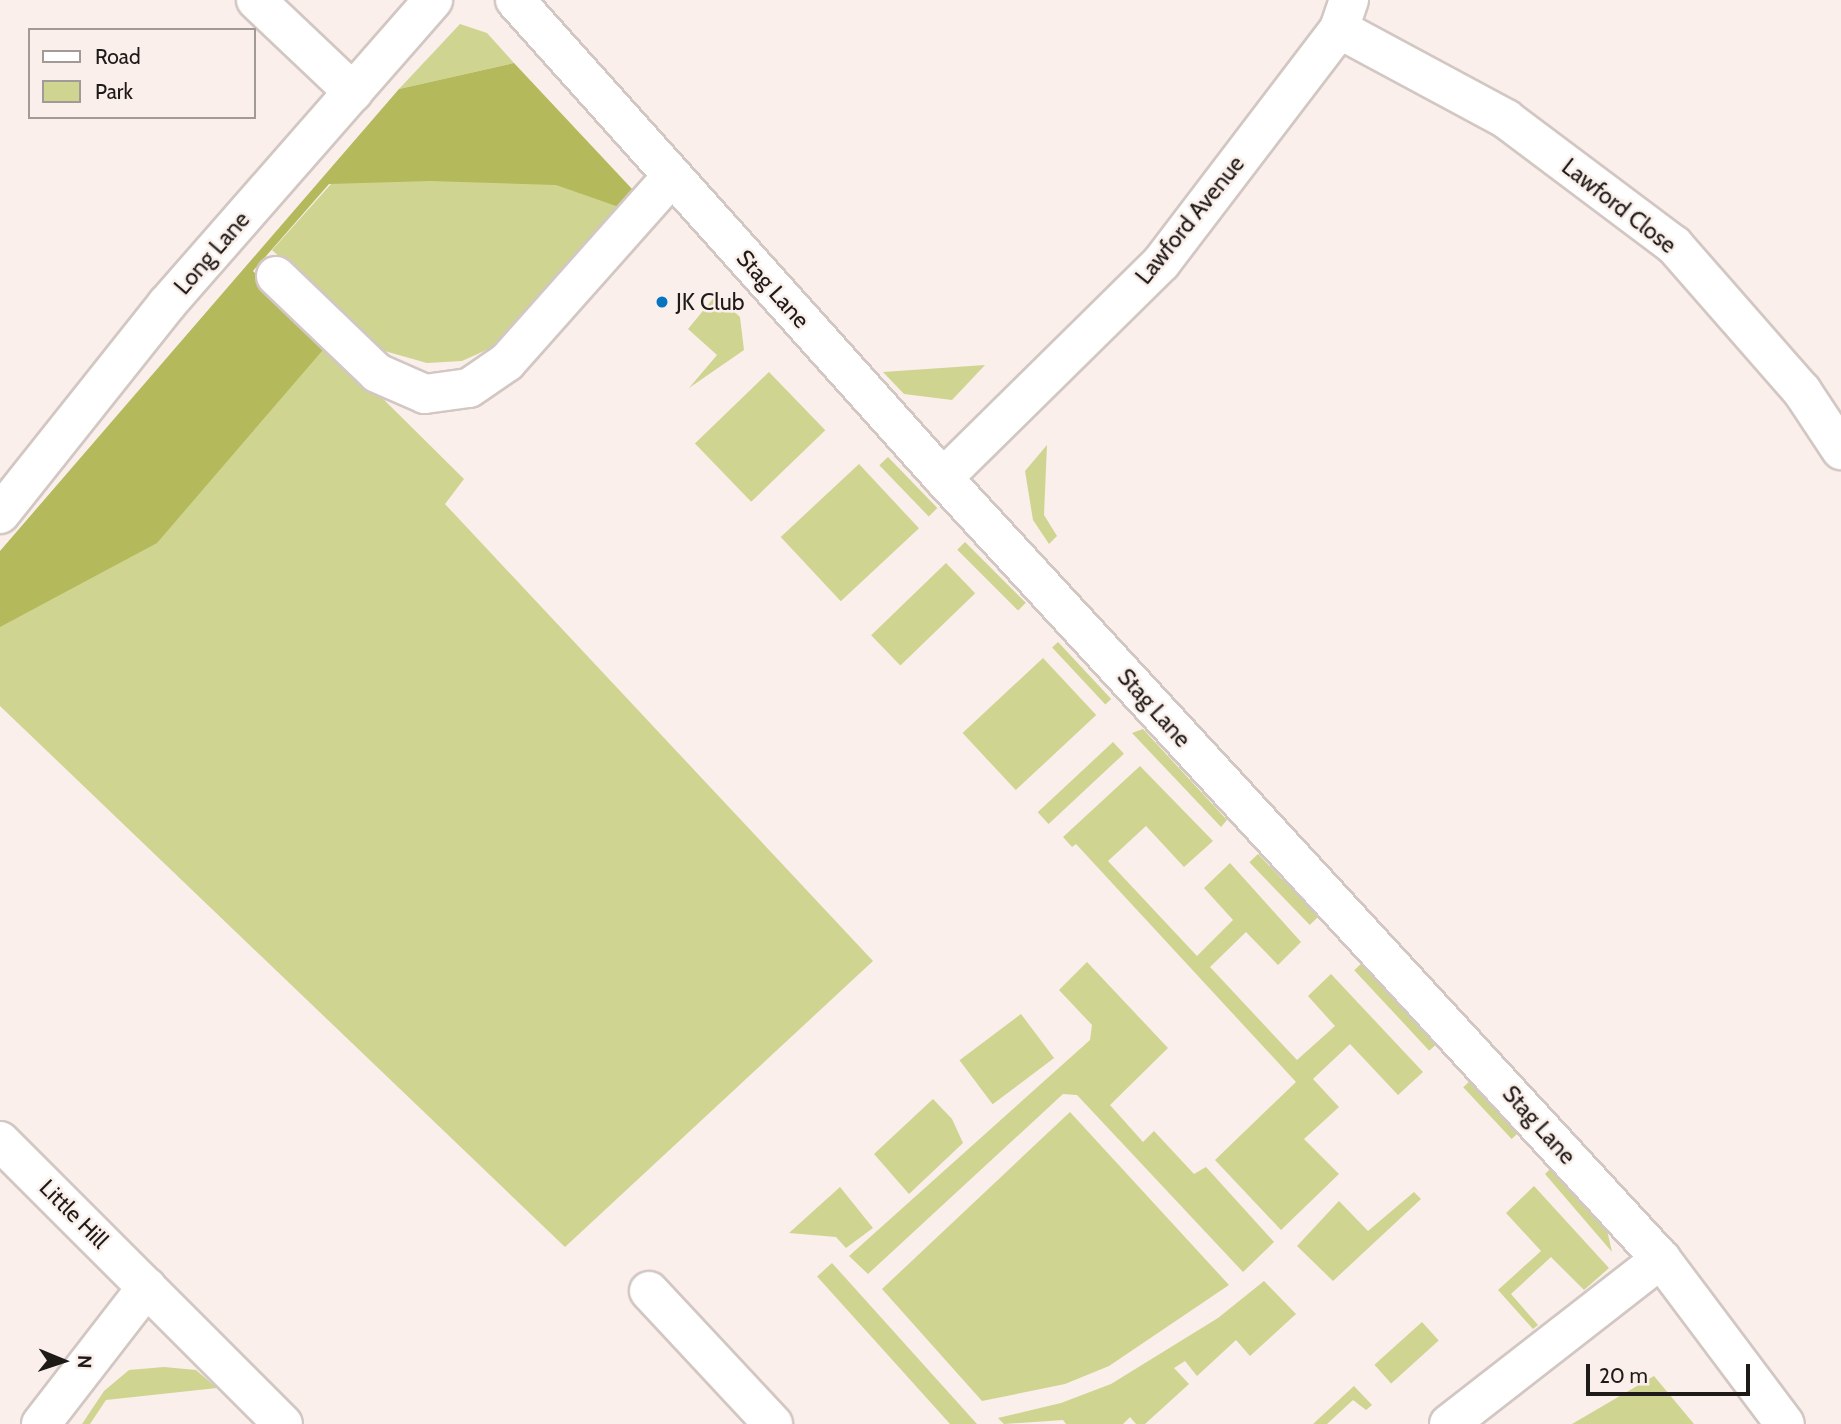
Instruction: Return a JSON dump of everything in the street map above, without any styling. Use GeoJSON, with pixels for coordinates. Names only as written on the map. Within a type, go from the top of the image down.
{"type":"FeatureCollection","features":[{"type":"Feature","properties":{"kind":"street"},"geometry":{"type":"LineString","coordinates":[[256,0],[354,92]]}},
{"type":"Feature","properties":{"kind":"street","name":"Long Lane"},"geometry":{"type":"LineString","coordinates":[[0,514],[167,304],[433,0]]}},
{"type":"Feature","properties":{"kind":"street","name":"Stag Lane"},"geometry":{"type":"LineString","coordinates":[[515,0],[943,478],[1661,1259],[1785,1424]]}},
{"type":"Feature","properties":{"kind":"street","name":"Lawford Close"},"geometry":{"type":"LineString","coordinates":[[1344,15],[1506,119],[1674,245],[1802,391],[1841,450]]}},
{"type":"Feature","properties":{"kind":"street","name":"Lawford Avenue"},"geometry":{"type":"LineString","coordinates":[[943,478],[1161,263],[1344,15]]}},
{"type":"Feature","properties":{"kind":"street"},"geometry":{"type":"LineString","coordinates":[[276,276],[377,373],[425,394],[469,388],[507,362],[672,176]]}},
{"type":"Feature","properties":{"kind":"street","name":"Little Hill"},"geometry":{"type":"LineString","coordinates":[[0,1141],[283,1424]]}},
{"type":"Feature","properties":{"kind":"street"},"geometry":{"type":"LineString","coordinates":[[1448,1424],[1661,1259]]}},
{"type":"Feature","properties":{"kind":"street"},"geometry":{"type":"LineString","coordinates":[[41,1424],[147,1287]]}},
{"type":"Feature","properties":{"kind":"street"},"geometry":{"type":"LineString","coordinates":[[649,1291],[773,1424]]}},
{"type":"Feature","properties":{"kind":"green space"},"geometry":{"type":"Polygon","coordinates":[[[460,24],[487,33],[514,63],[399,89],[460,24]]]}},
{"type":"Feature","properties":{"kind":"green space"},"geometry":{"type":"Polygon","coordinates":[[[514,63],[633,190],[619,207],[556,185],[430,181],[329,184],[253,271],[328,344],[157,543],[0,627],[0,551],[399,89],[514,63]]]}},
{"type":"Feature","properties":{"kind":"green space"},"geometry":{"type":"Polygon","coordinates":[[[408,98],[619,207],[493,347],[462,361],[427,363],[381,350],[272,250],[408,98]]]}},
{"type":"Feature","properties":{"kind":"green space"},"geometry":{"type":"Polygon","coordinates":[[[270,287],[464,479],[445,504],[873,961],[565,1247],[0,706],[0,596],[270,287]]]}},
{"type":"Feature","properties":{"kind":"green space"},"geometry":{"type":"Polygon","coordinates":[[[716,295],[740,317],[744,350],[689,388],[717,355],[688,329],[716,295]]]}},
{"type":"Feature","properties":{"kind":"green space"},"geometry":{"type":"Polygon","coordinates":[[[985,365],[952,400],[904,394],[883,372],[985,365]]]}},
{"type":"Feature","properties":{"kind":"green space"},"geometry":{"type":"Polygon","coordinates":[[[769,372],[825,430],[751,502],[695,444],[769,372]]]}},
{"type":"Feature","properties":{"kind":"green space"},"geometry":{"type":"Polygon","coordinates":[[[1047,445],[1044,515],[1057,536],[1049,544],[1033,520],[1025,471],[1047,445]]]}},
{"type":"Feature","properties":{"kind":"green space"},"geometry":{"type":"Polygon","coordinates":[[[888,457],[937,508],[929,516],[879,465],[888,457]]]}},
{"type":"Feature","properties":{"kind":"green space"},"geometry":{"type":"Polygon","coordinates":[[[859,464],[919,528],[841,601],[781,537],[859,464]]]}},
{"type":"Feature","properties":{"kind":"green space"},"geometry":{"type":"Polygon","coordinates":[[[965,542],[1026,603],[1018,611],[957,550],[965,542]]]}},
{"type":"Feature","properties":{"kind":"green space"},"geometry":{"type":"Polygon","coordinates":[[[946,563],[975,593],[900,665],[871,635],[946,563]]]}},
{"type":"Feature","properties":{"kind":"green space"},"geometry":{"type":"Polygon","coordinates":[[[1058,642],[1111,699],[1105,705],[1052,647],[1058,642]]]}},
{"type":"Feature","properties":{"kind":"green space"},"geometry":{"type":"Polygon","coordinates":[[[1043,658],[1096,715],[1016,790],[963,733],[1043,658]]]}},
{"type":"Feature","properties":{"kind":"green space"},"geometry":{"type":"Polygon","coordinates":[[[1143,729],[1227,820],[1221,827],[1132,733],[1143,729]]]}},
{"type":"Feature","properties":{"kind":"green space"},"geometry":{"type":"Polygon","coordinates":[[[1113,742],[1124,754],[1049,824],[1038,812],[1113,742]]]}},
{"type":"Feature","properties":{"kind":"green space"},"geometry":{"type":"Polygon","coordinates":[[[1140,766],[1213,841],[1184,867],[1146,826],[1108,861],[1197,956],[1233,920],[1204,888],[1230,863],[1301,942],[1278,965],[1246,932],[1210,967],[1297,1060],[1335,1026],[1308,996],[1331,974],[1423,1072],[1398,1095],[1350,1044],[1313,1079],[1339,1107],[1304,1139],[1339,1174],[1281,1230],[1215,1160],[1296,1082],[1076,844],[1072,847],[1063,837],[1140,766]]]}},
{"type":"Feature","properties":{"kind":"green space"},"geometry":{"type":"Polygon","coordinates":[[[1258,854],[1318,917],[1310,925],[1249,862],[1258,854]]]}},
{"type":"Feature","properties":{"kind":"green space"},"geometry":{"type":"Polygon","coordinates":[[[1087,962],[1168,1048],[1110,1105],[1143,1142],[1154,1131],[1194,1174],[1206,1167],[1274,1242],[1243,1272],[1077,1095],[1063,1094],[868,1274],[849,1256],[1090,1040],[1092,1025],[1059,990],[1087,962]]]}},
{"type":"Feature","properties":{"kind":"green space"},"geometry":{"type":"Polygon","coordinates":[[[1363,962],[1438,1042],[1429,1051],[1354,970],[1363,962]]]}},
{"type":"Feature","properties":{"kind":"green space"},"geometry":{"type":"Polygon","coordinates":[[[1021,1014],[1054,1058],[993,1104],[960,1060],[1021,1014]]]}},
{"type":"Feature","properties":{"kind":"green space"},"geometry":{"type":"Polygon","coordinates":[[[1472,1079],[1520,1131],[1512,1139],[1463,1087],[1472,1079]]]}},
{"type":"Feature","properties":{"kind":"green space"},"geometry":{"type":"Polygon","coordinates":[[[933,1099],[952,1119],[963,1143],[909,1194],[874,1154],[933,1099]]]}},
{"type":"Feature","properties":{"kind":"green space"},"geometry":{"type":"Polygon","coordinates":[[[1070,1112],[1229,1285],[1109,1366],[1065,1384],[982,1401],[882,1289],[1070,1112]]]}},
{"type":"Feature","properties":{"kind":"green space"},"geometry":{"type":"Polygon","coordinates":[[[1552,1167],[1607,1230],[1612,1252],[1545,1174],[1552,1167]]]}},
{"type":"Feature","properties":{"kind":"green space"},"geometry":{"type":"Polygon","coordinates":[[[1534,1186],[1609,1268],[1584,1290],[1551,1257],[1511,1294],[1538,1325],[1533,1329],[1498,1290],[1541,1251],[1506,1213],[1534,1186]]]}},
{"type":"Feature","properties":{"kind":"green space"},"geometry":{"type":"Polygon","coordinates":[[[840,1187],[873,1228],[846,1248],[836,1237],[789,1233],[840,1187]]]}},
{"type":"Feature","properties":{"kind":"green space"},"geometry":{"type":"Polygon","coordinates":[[[1414,1192],[1421,1199],[1333,1281],[1297,1246],[1339,1201],[1368,1231],[1414,1192]]]}},
{"type":"Feature","properties":{"kind":"green space"},"geometry":{"type":"Polygon","coordinates":[[[832,1263],[977,1424],[950,1424],[817,1276],[832,1263]]]}},
{"type":"Feature","properties":{"kind":"green space"},"geometry":{"type":"Polygon","coordinates":[[[1264,1281],[1296,1314],[1250,1356],[1236,1340],[1197,1376],[1185,1361],[1174,1368],[1189,1384],[1145,1424],[1136,1424],[1130,1417],[1123,1424],[1066,1424],[1063,1420],[1004,1424],[998,1418],[1061,1403],[1111,1384],[1218,1318],[1264,1281]]]}},
{"type":"Feature","properties":{"kind":"green space"},"geometry":{"type":"Polygon","coordinates":[[[1422,1322],[1439,1341],[1391,1383],[1374,1365],[1422,1322]]]}},
{"type":"Feature","properties":{"kind":"green space"},"geometry":{"type":"Polygon","coordinates":[[[164,1367],[196,1370],[217,1388],[106,1400],[90,1424],[82,1424],[104,1391],[129,1370],[164,1367]]]}},
{"type":"Feature","properties":{"kind":"green space"},"geometry":{"type":"Polygon","coordinates":[[[1654,1376],[1694,1424],[1572,1424],[1654,1376]]]}},
{"type":"Feature","properties":{"kind":"green space"},"geometry":{"type":"Polygon","coordinates":[[[1354,1386],[1372,1405],[1366,1410],[1353,1400],[1327,1424],[1313,1424],[1354,1386]]]}},
{"type":"Feature","properties":{"kind":"place","name":"JK Club"},"geometry":{"type":"Point","coordinates":[662,302]}}]}
